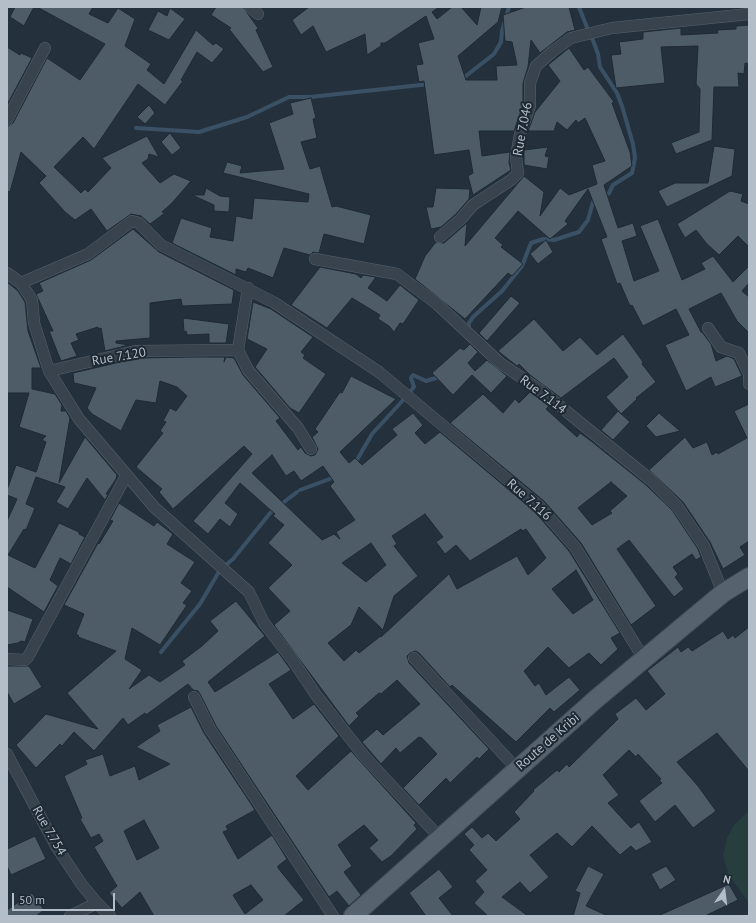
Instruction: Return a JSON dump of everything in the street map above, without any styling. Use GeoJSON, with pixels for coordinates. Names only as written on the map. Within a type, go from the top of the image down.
{"type":"FeatureCollection","features":[{"type":"Feature","properties":{"kind":"main road","name":"Route de Kribi"},"geometry":{"type":"LineString","coordinates":[[353,916],[441,839],[517,769],[644,660],[724,593],[749,577]]}},
{"type":"Feature","properties":{"kind":"street"},"geometry":{"type":"LineString","coordinates":[[250,7],[258,14]]}},
{"type":"Feature","properties":{"kind":"street","name":"Rue 7.046"},"geometry":{"type":"LineString","coordinates":[[440,237],[461,219],[473,206],[511,180],[518,173],[516,157],[520,134],[530,106],[530,83],[536,66],[571,38],[612,28],[749,14]]}},
{"type":"Feature","properties":{"kind":"street"},"geometry":{"type":"LineString","coordinates":[[7,120],[45,48]]}},
{"type":"Feature","properties":{"kind":"street","name":"Rue 7.116"},"geometry":{"type":"LineString","coordinates":[[21,283],[88,254],[132,221],[139,223],[161,245],[281,306],[379,372],[544,512],[579,554],[644,660]]}},
{"type":"Feature","properties":{"kind":"street","name":"Rue 7.114"},"geometry":{"type":"LineString","coordinates":[[315,259],[396,274],[437,304],[500,363],[540,390],[651,480],[677,506],[704,546],[724,593]]}},
{"type":"Feature","properties":{"kind":"street"},"geometry":{"type":"LineString","coordinates":[[7,273],[21,283],[32,300],[34,323],[49,371],[79,418],[126,476],[154,507],[249,592],[264,623],[292,659],[316,695],[364,756],[441,839]]}},
{"type":"Feature","properties":{"kind":"street"},"geometry":{"type":"LineString","coordinates":[[248,288],[238,350],[248,370],[298,428],[311,449]]}},
{"type":"Feature","properties":{"kind":"street"},"geometry":{"type":"LineString","coordinates":[[708,328],[721,347],[739,353],[749,374],[749,384]]}},
{"type":"Feature","properties":{"kind":"street","name":"Rue 7.120"},"geometry":{"type":"LineString","coordinates":[[49,371],[136,351],[238,350]]}},
{"type":"Feature","properties":{"kind":"street"},"geometry":{"type":"LineString","coordinates":[[7,659],[25,660],[28,657],[126,476]]}},
{"type":"Feature","properties":{"kind":"street"},"geometry":{"type":"LineString","coordinates":[[414,658],[517,769]]}},
{"type":"Feature","properties":{"kind":"street"},"geometry":{"type":"LineString","coordinates":[[194,697],[210,728],[333,916]]}},
{"type":"Feature","properties":{"kind":"street","name":"Rue 7.754"},"geometry":{"type":"LineString","coordinates":[[7,754],[56,846],[82,885],[110,916]]}},
{"type":"Feature","properties":{"kind":"street"},"geometry":{"type":"LineString","coordinates":[[70,916],[97,903]]}},
{"type":"Feature","properties":{"kind":"green space"},"geometry":{"type":"Polygon","coordinates":[[[749,811],[749,903],[728,874],[723,855],[727,838],[734,825],[749,811]]]}},
{"type":"Feature","properties":{"kind":"building"},"geometry":{"type":"Polygon","coordinates":[[[15,7],[34,7],[24,26],[10,17],[15,7]]]}},
{"type":"Feature","properties":{"kind":"building"},"geometry":{"type":"Polygon","coordinates":[[[37,7],[93,7],[89,14],[108,23],[118,8],[135,19],[125,46],[151,64],[147,70],[164,84],[196,30],[213,45],[216,43],[224,49],[212,63],[197,52],[181,80],[183,81],[165,105],[138,84],[94,149],[83,137],[54,167],[81,193],[85,189],[88,192],[111,168],[102,158],[147,136],[159,157],[149,154],[148,159],[142,163],[160,183],[174,174],[191,181],[162,212],[165,213],[150,224],[141,216],[131,214],[107,231],[91,209],[75,220],[65,212],[39,183],[46,176],[21,152],[10,192],[7,191],[7,127],[13,123],[47,58],[80,80],[105,44],[37,7]]]}},
{"type":"Feature","properties":{"kind":"building"},"geometry":{"type":"Polygon","coordinates":[[[216,7],[243,7],[258,28],[256,30],[273,67],[263,72],[229,29],[231,28],[211,15],[216,7]]]}},
{"type":"Feature","properties":{"kind":"building"},"geometry":{"type":"Polygon","coordinates":[[[309,7],[439,7],[432,12],[437,19],[452,7],[461,7],[477,25],[481,7],[502,7],[498,22],[458,56],[466,80],[497,80],[496,66],[517,65],[512,42],[505,41],[503,15],[526,7],[569,7],[575,30],[567,32],[540,53],[531,40],[528,67],[523,83],[523,105],[514,131],[479,131],[482,156],[510,152],[509,163],[511,170],[473,195],[468,176],[473,173],[469,150],[434,155],[424,81],[419,82],[416,65],[423,64],[418,43],[434,39],[426,16],[385,43],[381,43],[381,46],[367,55],[365,34],[326,52],[313,26],[301,35],[292,20],[309,7]]]}},
{"type":"Feature","properties":{"kind":"building"},"geometry":{"type":"Polygon","coordinates":[[[170,8],[185,19],[169,40],[148,30],[158,11],[167,16],[170,8]]]}},
{"type":"Feature","properties":{"kind":"building"},"geometry":{"type":"Polygon","coordinates":[[[749,25],[749,64],[745,63],[744,74],[738,73],[739,87],[714,87],[712,140],[676,154],[671,143],[699,132],[700,89],[696,84],[698,46],[661,47],[665,83],[616,88],[611,55],[621,54],[619,42],[643,39],[643,32],[681,28],[681,35],[718,33],[717,30],[736,29],[736,26],[749,25]]]}},
{"type":"Feature","properties":{"kind":"building"},"geometry":{"type":"Polygon","coordinates":[[[7,47],[20,55],[21,53],[32,58],[7,105],[7,47]]]}},
{"type":"Feature","properties":{"kind":"building"},"geometry":{"type":"Polygon","coordinates":[[[569,48],[584,70],[588,67],[614,102],[612,103],[630,152],[632,166],[604,185],[618,228],[633,223],[637,236],[622,241],[634,281],[659,271],[640,226],[658,219],[682,280],[705,269],[701,263],[713,256],[733,282],[749,266],[749,283],[742,291],[749,297],[749,333],[737,321],[721,293],[689,309],[701,332],[711,344],[716,361],[727,356],[734,359],[742,376],[715,387],[711,377],[686,391],[665,345],[689,335],[676,309],[643,326],[632,305],[630,306],[620,283],[617,284],[601,239],[607,237],[588,189],[565,221],[568,224],[550,239],[518,211],[495,238],[503,245],[501,247],[523,264],[512,276],[508,273],[465,319],[415,279],[425,256],[436,242],[444,243],[467,223],[465,246],[524,176],[544,192],[540,216],[560,188],[569,195],[597,184],[592,165],[605,161],[585,118],[578,123],[576,120],[567,130],[557,122],[554,131],[528,131],[535,112],[560,81],[548,65],[569,48]]]}},
{"type":"Feature","properties":{"kind":"building"},"geometry":{"type":"Polygon","coordinates":[[[311,98],[316,118],[313,119],[317,138],[301,142],[310,169],[320,166],[332,207],[336,206],[371,215],[364,244],[324,234],[319,253],[313,252],[310,255],[284,248],[273,278],[248,268],[246,272],[236,269],[236,275],[172,243],[181,218],[212,228],[210,237],[233,241],[236,216],[252,219],[254,198],[308,202],[309,194],[223,173],[227,162],[242,166],[240,173],[284,169],[269,123],[293,114],[290,103],[311,98]]]}},
{"type":"Feature","properties":{"kind":"building"},"geometry":{"type":"Polygon","coordinates":[[[149,105],[155,113],[145,124],[137,117],[149,105]]]}},
{"type":"Feature","properties":{"kind":"building"},"geometry":{"type":"Polygon","coordinates":[[[170,133],[181,148],[172,155],[161,142],[170,133]]]}},
{"type":"Feature","properties":{"kind":"building"},"geometry":{"type":"Polygon","coordinates":[[[714,146],[735,149],[732,176],[667,207],[658,191],[675,183],[708,183],[714,146]]]}},
{"type":"Feature","properties":{"kind":"building"},"geometry":{"type":"Polygon","coordinates":[[[548,147],[545,156],[549,157],[547,169],[524,165],[524,150],[548,147]]]}},
{"type":"Feature","properties":{"kind":"building"},"geometry":{"type":"Polygon","coordinates":[[[206,188],[220,196],[230,197],[229,212],[214,211],[214,205],[192,195],[204,195],[206,188]]]}},
{"type":"Feature","properties":{"kind":"building"},"geometry":{"type":"Polygon","coordinates":[[[436,188],[470,189],[469,199],[456,214],[441,227],[431,229],[426,207],[433,207],[436,188]]]}},
{"type":"Feature","properties":{"kind":"building"},"geometry":{"type":"Polygon","coordinates":[[[730,191],[743,194],[741,201],[749,204],[749,247],[738,236],[719,255],[706,243],[696,230],[685,238],[677,224],[730,191]]]}},
{"type":"Feature","properties":{"kind":"building"},"geometry":{"type":"Polygon","coordinates":[[[133,229],[159,252],[234,290],[232,304],[182,306],[181,299],[150,303],[150,338],[116,341],[116,343],[129,345],[105,351],[101,328],[98,329],[98,327],[76,334],[79,340],[71,343],[77,356],[61,361],[49,331],[53,331],[36,294],[43,291],[39,283],[91,260],[133,229]]]}},
{"type":"Feature","properties":{"kind":"building"},"geometry":{"type":"Polygon","coordinates":[[[546,240],[553,252],[538,264],[530,254],[546,240]]]}},
{"type":"Feature","properties":{"kind":"building"},"geometry":{"type":"Polygon","coordinates":[[[320,267],[356,274],[361,278],[363,275],[376,277],[368,288],[387,301],[400,285],[419,300],[403,324],[400,323],[394,332],[389,326],[378,319],[380,315],[352,298],[327,328],[291,305],[320,267]]]}},
{"type":"Feature","properties":{"kind":"building"},"geometry":{"type":"Polygon","coordinates":[[[7,282],[18,291],[25,302],[28,331],[41,368],[32,368],[32,389],[55,394],[62,405],[61,411],[66,411],[70,418],[59,483],[85,437],[117,475],[106,494],[108,495],[105,500],[87,478],[68,509],[56,502],[65,487],[36,477],[26,504],[35,508],[26,530],[24,529],[8,555],[35,568],[59,523],[79,532],[79,534],[85,537],[71,564],[60,558],[50,580],[58,586],[44,612],[7,587],[7,521],[17,499],[7,495],[7,490],[16,465],[36,472],[46,442],[42,440],[46,436],[19,427],[29,393],[7,393],[7,282]]]}},
{"type":"Feature","properties":{"kind":"building"},"geometry":{"type":"Polygon","coordinates":[[[511,296],[520,303],[487,341],[479,333],[511,296]]]}},
{"type":"Feature","properties":{"kind":"building"},"geometry":{"type":"Polygon","coordinates":[[[253,302],[271,309],[313,337],[301,352],[305,355],[303,358],[326,374],[299,413],[290,408],[255,367],[267,349],[247,339],[253,302]]]}},
{"type":"Feature","properties":{"kind":"building"},"geometry":{"type":"Polygon","coordinates":[[[183,318],[229,324],[226,343],[209,343],[209,334],[187,335],[186,331],[184,332],[183,318]]]}},
{"type":"Feature","properties":{"kind":"building"},"geometry":{"type":"Polygon","coordinates":[[[534,319],[563,351],[580,337],[597,355],[623,334],[643,362],[642,364],[656,382],[636,398],[637,399],[621,414],[606,397],[628,377],[614,358],[561,398],[530,375],[519,364],[517,366],[498,351],[534,319]]]}},
{"type":"Feature","properties":{"kind":"building"},"geometry":{"type":"Polygon","coordinates":[[[470,344],[478,352],[468,363],[475,371],[487,360],[507,376],[491,393],[472,375],[453,395],[432,373],[460,348],[464,350],[470,344]]]}},
{"type":"Feature","properties":{"kind":"building"},"geometry":{"type":"Polygon","coordinates":[[[225,357],[224,362],[226,357],[234,358],[243,375],[280,418],[276,421],[298,450],[301,447],[305,453],[311,456],[315,455],[318,449],[312,437],[318,432],[315,429],[340,392],[342,393],[351,376],[396,399],[340,452],[349,463],[355,458],[362,465],[397,435],[392,429],[413,413],[423,425],[415,433],[425,444],[440,432],[534,511],[569,551],[620,633],[611,638],[618,649],[601,665],[589,653],[569,668],[548,647],[524,671],[535,686],[539,683],[546,695],[569,677],[580,690],[554,712],[550,708],[516,742],[452,685],[450,687],[419,653],[416,651],[410,653],[407,656],[409,663],[489,749],[479,759],[477,757],[450,783],[446,778],[419,805],[403,788],[437,754],[422,738],[419,737],[400,753],[396,748],[381,764],[362,742],[377,729],[383,735],[420,704],[397,680],[356,713],[359,716],[349,726],[274,625],[290,611],[268,588],[292,565],[268,543],[284,525],[273,516],[275,514],[240,483],[225,503],[238,514],[230,527],[220,519],[208,534],[193,521],[252,454],[244,446],[173,509],[159,492],[162,489],[136,467],[163,433],[160,431],[166,422],[163,421],[170,408],[176,411],[187,396],[177,387],[160,381],[156,403],[136,400],[121,431],[92,414],[87,408],[96,388],[74,383],[73,373],[137,358],[225,357]],[[272,455],[252,473],[322,540],[334,534],[340,539],[336,532],[355,520],[330,486],[334,482],[323,466],[301,481],[294,471],[286,476],[272,455]],[[425,514],[392,536],[397,544],[394,546],[418,576],[394,596],[383,630],[359,607],[351,625],[328,643],[344,661],[356,650],[359,653],[382,635],[381,637],[449,574],[457,589],[517,556],[528,575],[546,558],[526,529],[523,531],[521,529],[470,561],[456,545],[445,554],[436,542],[443,537],[425,514]],[[371,543],[342,563],[366,582],[386,565],[371,543]],[[576,570],[552,589],[573,614],[593,600],[576,570]]]}},
{"type":"Feature","properties":{"kind":"building"},"geometry":{"type":"Polygon","coordinates":[[[530,392],[549,406],[546,409],[577,437],[580,433],[646,485],[672,510],[698,549],[701,557],[696,560],[692,554],[673,567],[678,574],[675,577],[684,589],[674,597],[629,540],[617,549],[656,606],[631,625],[581,543],[544,501],[450,423],[483,394],[503,413],[515,399],[519,403],[530,392]],[[611,482],[578,508],[592,525],[612,513],[610,511],[627,496],[611,482]]]}},
{"type":"Feature","properties":{"kind":"building"},"geometry":{"type":"Polygon","coordinates":[[[749,404],[749,541],[740,547],[745,555],[723,569],[710,542],[683,502],[649,470],[685,437],[693,448],[707,442],[712,455],[717,452],[718,454],[747,438],[734,411],[749,404]]]}},
{"type":"Feature","properties":{"kind":"building"},"geometry":{"type":"Polygon","coordinates":[[[618,411],[630,422],[613,440],[601,430],[618,411]]]}},
{"type":"Feature","properties":{"kind":"building"},"geometry":{"type":"Polygon","coordinates":[[[659,413],[680,431],[656,437],[646,426],[659,413]]]}},
{"type":"Feature","properties":{"kind":"building"},"geometry":{"type":"Polygon","coordinates":[[[119,503],[154,526],[157,522],[173,534],[167,544],[195,562],[181,583],[192,591],[183,603],[187,605],[160,645],[132,628],[125,659],[142,670],[129,689],[149,675],[160,682],[185,665],[182,661],[202,646],[218,631],[210,621],[236,601],[265,636],[208,682],[215,692],[278,652],[291,670],[269,684],[293,719],[314,704],[339,736],[296,776],[308,790],[351,751],[416,823],[414,825],[417,829],[391,856],[382,862],[369,848],[378,840],[364,825],[338,845],[352,866],[344,872],[361,895],[349,906],[337,891],[329,897],[216,726],[200,694],[198,691],[193,690],[188,684],[146,715],[145,713],[128,725],[123,718],[94,751],[74,732],[62,746],[60,744],[36,768],[16,745],[46,714],[98,729],[67,693],[116,651],[78,637],[79,636],[76,634],[84,614],[64,605],[98,543],[99,544],[113,521],[110,520],[119,503]]]}},
{"type":"Feature","properties":{"kind":"building"},"geometry":{"type":"Polygon","coordinates":[[[7,610],[33,619],[25,642],[21,641],[7,645],[7,610]]]}},
{"type":"Feature","properties":{"kind":"building"},"geometry":{"type":"Polygon","coordinates":[[[749,627],[749,771],[717,733],[677,762],[698,786],[716,811],[693,828],[675,805],[655,822],[639,801],[662,783],[659,780],[661,779],[638,754],[636,757],[629,750],[603,775],[619,795],[608,803],[631,828],[639,822],[652,842],[636,851],[631,846],[620,855],[592,826],[572,847],[557,833],[530,855],[549,877],[530,893],[520,882],[502,897],[528,916],[488,916],[474,903],[484,892],[475,881],[487,870],[469,850],[474,845],[464,834],[472,827],[482,838],[488,833],[496,841],[520,819],[514,812],[534,791],[533,790],[557,770],[559,772],[567,764],[569,767],[618,719],[615,714],[636,698],[646,710],[665,694],[647,671],[678,647],[681,652],[688,647],[692,651],[723,631],[728,639],[733,635],[735,638],[749,627]]]}},
{"type":"Feature","properties":{"kind":"building"},"geometry":{"type":"Polygon","coordinates":[[[7,666],[29,666],[42,687],[14,704],[7,692],[7,666]]]}},
{"type":"Feature","properties":{"kind":"building"},"geometry":{"type":"Polygon","coordinates":[[[191,707],[204,733],[255,810],[226,826],[228,830],[223,832],[238,859],[272,835],[287,859],[278,866],[278,868],[304,900],[284,916],[154,916],[140,892],[122,908],[109,893],[117,886],[94,847],[103,841],[99,834],[91,838],[80,819],[82,818],[64,776],[87,764],[85,760],[103,754],[110,776],[135,766],[139,780],[170,764],[136,747],[160,731],[157,725],[191,707]],[[144,820],[124,831],[137,860],[159,848],[144,820]],[[251,885],[233,895],[245,914],[263,900],[251,885]]]}},
{"type":"Feature","properties":{"kind":"building"},"geometry":{"type":"Polygon","coordinates":[[[35,836],[46,859],[11,875],[7,866],[7,849],[35,836]]]}},
{"type":"Feature","properties":{"kind":"building"},"geometry":{"type":"Polygon","coordinates":[[[588,866],[604,874],[586,906],[608,916],[573,916],[580,893],[575,891],[588,866]]]}},
{"type":"Feature","properties":{"kind":"building"},"geometry":{"type":"Polygon","coordinates":[[[666,866],[676,880],[660,890],[651,874],[666,866]]]}},
{"type":"Feature","properties":{"kind":"building"},"geometry":{"type":"Polygon","coordinates":[[[439,869],[453,887],[439,898],[453,916],[426,916],[409,893],[439,869]]]}},
{"type":"Feature","properties":{"kind":"building"},"geometry":{"type":"Polygon","coordinates":[[[729,884],[738,900],[705,916],[658,916],[729,884]]]}},
{"type":"Feature","properties":{"kind":"building"},"geometry":{"type":"Polygon","coordinates":[[[32,893],[44,910],[36,916],[7,916],[7,910],[32,893]]]}},
{"type":"Feature","properties":{"kind":"waterway"},"geometry":{"type":"LineString","coordinates":[[462,79],[494,54],[501,42],[502,31],[509,7]]}},
{"type":"Feature","properties":{"kind":"waterway"},"geometry":{"type":"LineString","coordinates":[[579,7],[588,30]]}},
{"type":"Feature","properties":{"kind":"waterway"},"geometry":{"type":"LineString","coordinates":[[591,35],[598,54],[600,67],[617,93],[622,106],[633,144],[635,158],[632,173],[613,185],[609,193],[603,197]]}},
{"type":"Feature","properties":{"kind":"waterway"},"geometry":{"type":"LineString","coordinates":[[136,128],[199,132],[247,117],[289,97],[310,97],[430,84]]}},
{"type":"Feature","properties":{"kind":"waterway"},"geometry":{"type":"LineString","coordinates":[[468,331],[469,323],[473,317],[502,291],[522,266],[531,243],[543,239],[554,240],[579,232],[588,220],[593,202],[597,199]]}},
{"type":"Feature","properties":{"kind":"waterway"},"geometry":{"type":"LineString","coordinates":[[407,395],[414,387],[411,378],[413,375],[426,381],[436,378]]}},
{"type":"Feature","properties":{"kind":"waterway"},"geometry":{"type":"LineString","coordinates":[[354,465],[372,434],[405,398]]}},
{"type":"Feature","properties":{"kind":"waterway"},"geometry":{"type":"LineString","coordinates":[[300,490],[335,477]]}},
{"type":"Feature","properties":{"kind":"waterway"},"geometry":{"type":"LineString","coordinates":[[161,652],[200,604],[220,570],[233,559],[271,512],[297,492]]}}]}
